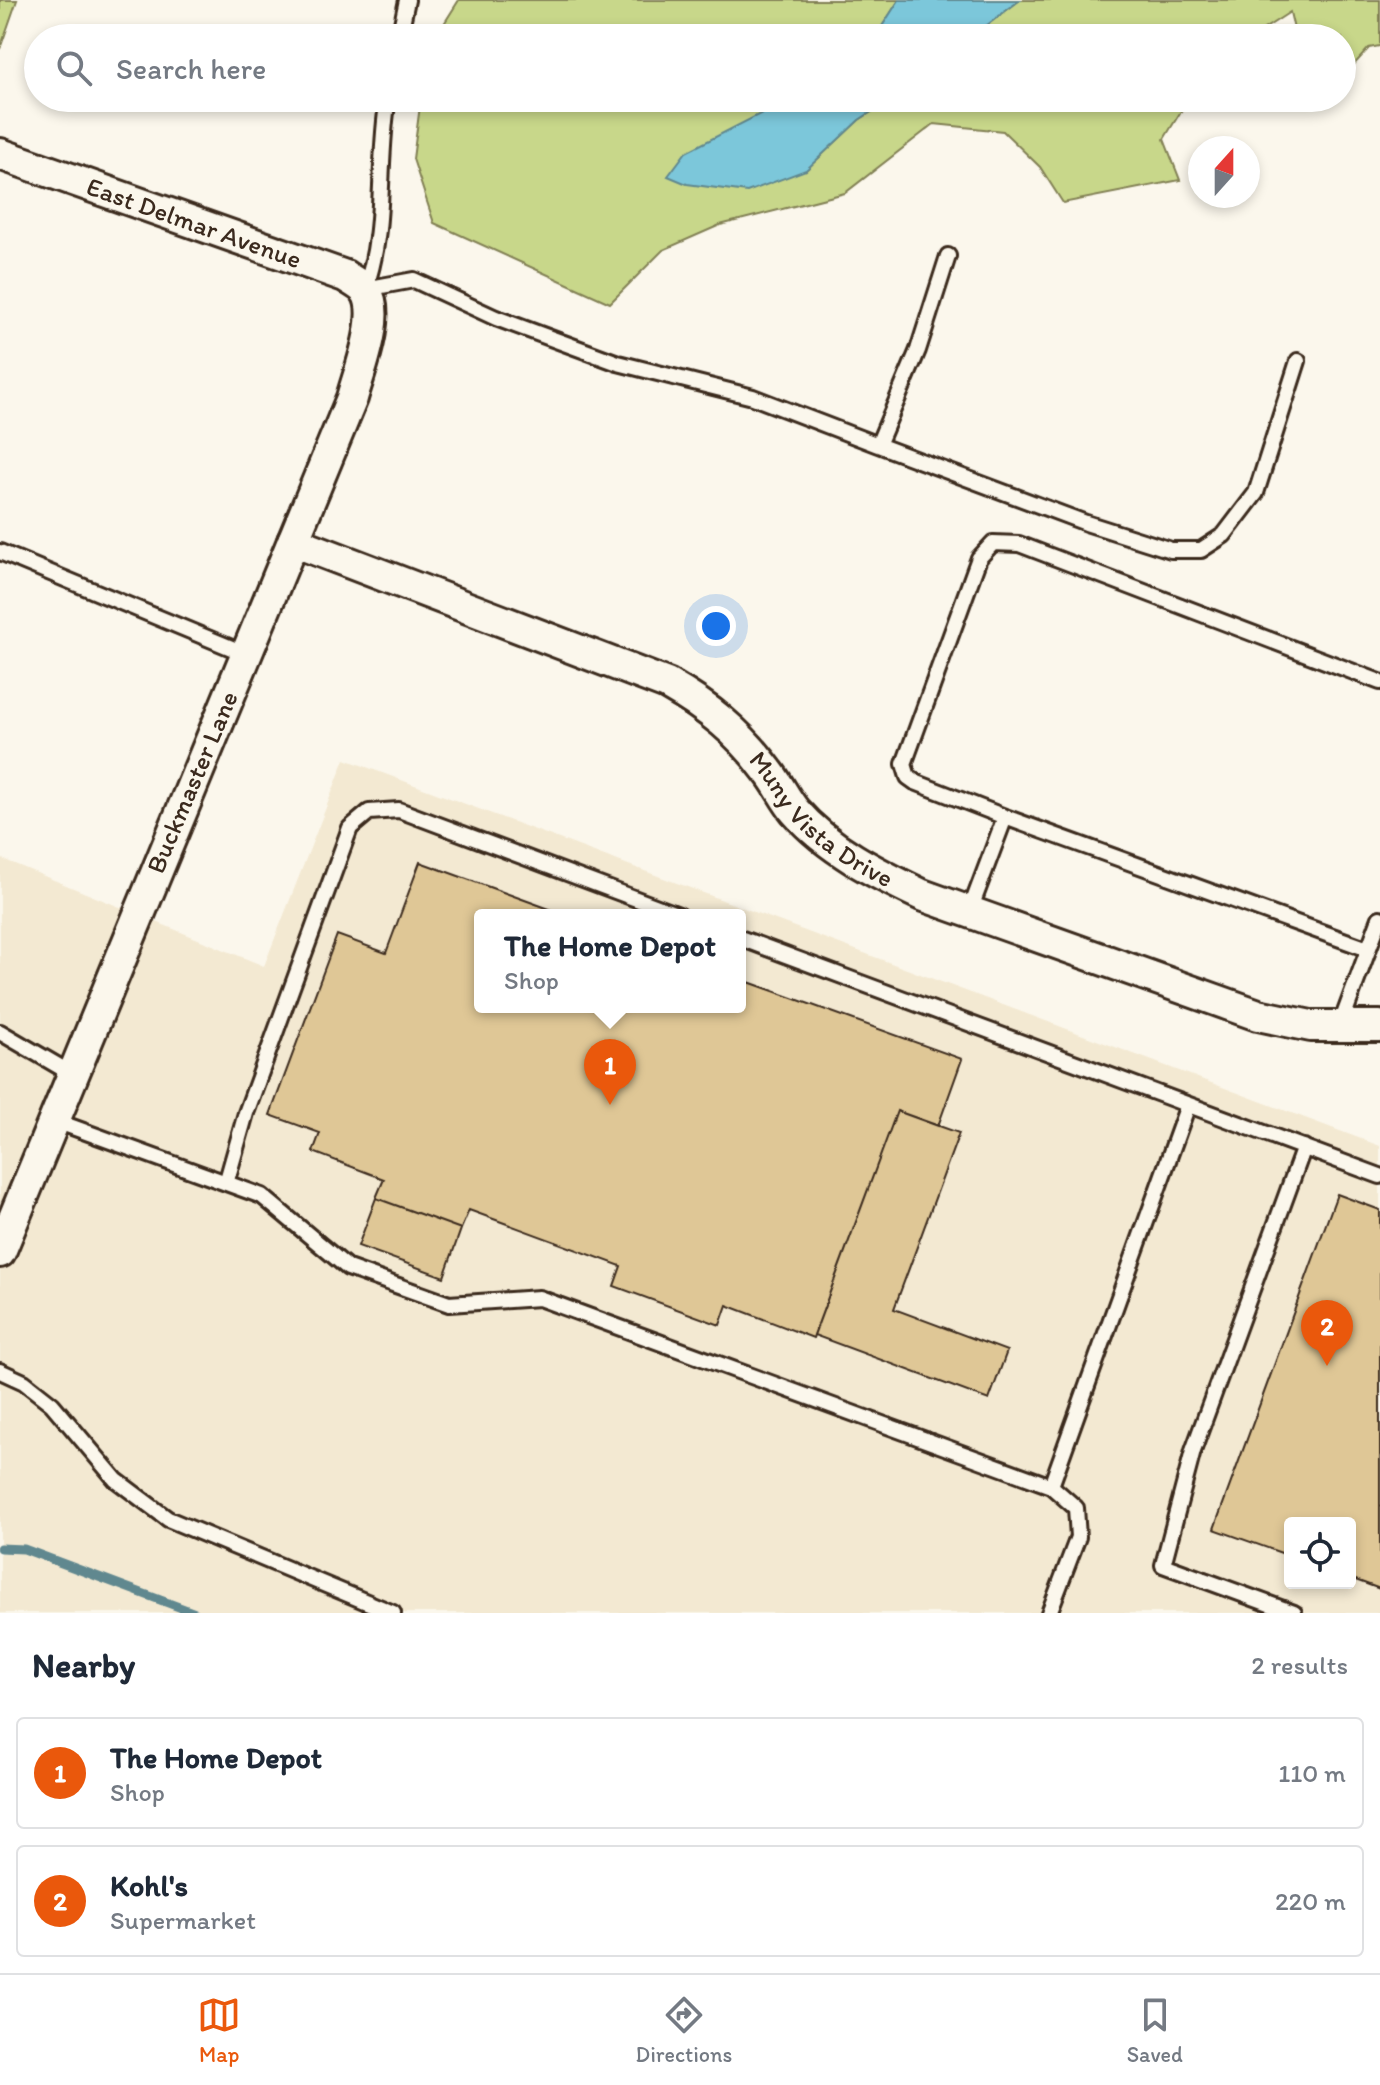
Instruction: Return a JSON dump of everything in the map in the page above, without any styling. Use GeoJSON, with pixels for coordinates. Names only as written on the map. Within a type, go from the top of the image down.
{"type":"FeatureCollection","features":[{"type":"Feature","properties":{"kind":"street","name":"East Delmar Avenue"},"geometry":{"type":"LineString","coordinates":[[0,154],[345,276],[368,299]]}},
{"type":"Feature","properties":{"kind":"street","name":"Buckmaster Lane"},"geometry":{"type":"LineString","coordinates":[[4,1233],[352,398],[370,332],[368,299]]}},
{"type":"Feature","properties":{"kind":"street","name":"Muny Vista Drive"},"geometry":{"type":"LineString","coordinates":[[293,541],[667,684],[713,710],[740,735],[794,810],[828,842],[870,870],[969,913],[1258,1015],[1311,1026],[1380,1026]]}},
{"type":"Feature","properties":{"kind":"lane"},"geometry":{"type":"LineString","coordinates":[[402,24],[407,0]]}},
{"type":"Feature","properties":{"kind":"lane"},"geometry":{"type":"LineString","coordinates":[[368,299],[379,234],[380,161],[386,112]]}},
{"type":"Feature","properties":{"kind":"lane"},"geometry":{"type":"LineString","coordinates":[[878,445],[918,350],[948,256]]}},
{"type":"Feature","properties":{"kind":"lane"},"geometry":{"type":"LineString","coordinates":[[368,299],[414,280],[496,318],[618,363],[753,397],[1100,528],[1171,550],[1201,550],[1224,535],[1256,493],[1298,361]]}},
{"type":"Feature","properties":{"kind":"lane"},"geometry":{"type":"LineString","coordinates":[[1368,949],[915,782],[908,777],[904,764],[979,558],[993,543],[1019,544],[1380,682]]}},
{"type":"Feature","properties":{"kind":"lane"},"geometry":{"type":"LineString","coordinates":[[0,552],[246,654]]}},
{"type":"Feature","properties":{"kind":"lane"},"geometry":{"type":"LineString","coordinates":[[227,1180],[246,1113],[350,828],[369,812],[399,810],[663,909]]}},
{"type":"Feature","properties":{"kind":"lane"},"geometry":{"type":"LineString","coordinates":[[969,913],[1005,817]]}},
{"type":"Feature","properties":{"kind":"lane"},"geometry":{"type":"LineString","coordinates":[[1340,1027],[1380,918]]}},
{"type":"Feature","properties":{"kind":"lane"},"geometry":{"type":"LineString","coordinates":[[746,940],[1380,1176]]}},
{"type":"Feature","properties":{"kind":"lane"},"geometry":{"type":"LineString","coordinates":[[0,1032],[72,1074]]}},
{"type":"Feature","properties":{"kind":"lane"},"geometry":{"type":"LineString","coordinates":[[1051,1486],[1188,1105]]}},
{"type":"Feature","properties":{"kind":"lane"},"geometry":{"type":"LineString","coordinates":[[53,1120],[227,1180],[262,1196],[348,1268],[449,1304],[539,1298],[1051,1486],[1076,1508],[1078,1537],[1049,1613]]}},
{"type":"Feature","properties":{"kind":"lane"},"geometry":{"type":"LineString","coordinates":[[1294,1613],[1163,1565],[1193,1451],[1304,1147]]}},
{"type":"Feature","properties":{"kind":"lane"},"geometry":{"type":"LineString","coordinates":[[0,1371],[24,1382],[52,1404],[122,1486],[168,1519],[393,1613]]}},
{"type":"Feature","properties":{"kind":"shaded area"},"geometry":{"type":"Polygon","coordinates":[[[345,759],[1380,1146],[1380,1613],[0,1613],[0,858],[264,966],[345,759]]]}},
{"type":"Feature","properties":{"kind":"green space"},"geometry":{"type":"Polygon","coordinates":[[[0,0],[17,0],[0,49],[0,0]]]}},
{"type":"Feature","properties":{"kind":"green space"},"geometry":{"type":"Polygon","coordinates":[[[459,0],[899,0],[884,24],[444,24],[459,0]]]}},
{"type":"Feature","properties":{"kind":"green space"},"geometry":{"type":"Polygon","coordinates":[[[1020,0],[1380,0],[1380,46],[1369,48],[1356,62],[1356,24],[1293,24],[1290,12],[1272,24],[988,24],[1020,0]]]}},
{"type":"Feature","properties":{"kind":"green space"},"geometry":{"type":"Polygon","coordinates":[[[419,112],[786,112],[806,170],[871,112],[1180,112],[1164,139],[1180,180],[1063,203],[1040,167],[1003,131],[934,124],[845,193],[720,225],[663,250],[610,303],[434,223],[413,159],[419,112]]]}},
{"type":"Feature","properties":{"kind":"water"},"geometry":{"type":"Polygon","coordinates":[[[899,0],[1020,0],[988,24],[884,24],[899,0]]]}},
{"type":"Feature","properties":{"kind":"water"},"geometry":{"type":"Polygon","coordinates":[[[764,112],[871,112],[806,170],[747,192],[687,184],[668,176],[686,152],[764,112]]]}},
{"type":"Feature","properties":{"kind":"building"},"geometry":{"type":"Polygon","coordinates":[[[420,862],[549,909],[474,909],[474,1013],[746,1013],[746,981],[962,1059],[938,1126],[897,1111],[813,1338],[727,1305],[720,1325],[614,1286],[621,1266],[469,1210],[461,1229],[376,1198],[384,1179],[313,1152],[320,1133],[270,1115],[337,935],[386,953],[420,862]]]}},
{"type":"Feature","properties":{"kind":"building"},"geometry":{"type":"Polygon","coordinates":[[[897,1111],[959,1133],[894,1309],[1007,1351],[989,1400],[814,1335],[897,1111]]]}},
{"type":"Feature","properties":{"kind":"building"},"geometry":{"type":"Polygon","coordinates":[[[1337,1194],[1380,1210],[1380,1589],[1356,1580],[1356,1517],[1284,1517],[1284,1554],[1214,1529],[1337,1194]]]}},
{"type":"Feature","properties":{"kind":"building"},"geometry":{"type":"Polygon","coordinates":[[[376,1198],[461,1229],[444,1277],[358,1246],[376,1198]]]}},
{"type":"Feature","properties":{"kind":"waterway"},"geometry":{"type":"LineString","coordinates":[[0,1548],[24,1549],[195,1613]]}},
{"type":"Feature","properties":{"kind":"place","name":"The Home Depot"},"geometry":{"type":"Point","coordinates":[610,1105]}},
{"type":"Feature","properties":{"kind":"place","name":"Kohl's"},"geometry":{"type":"Point","coordinates":[1327,1366]}}]}
